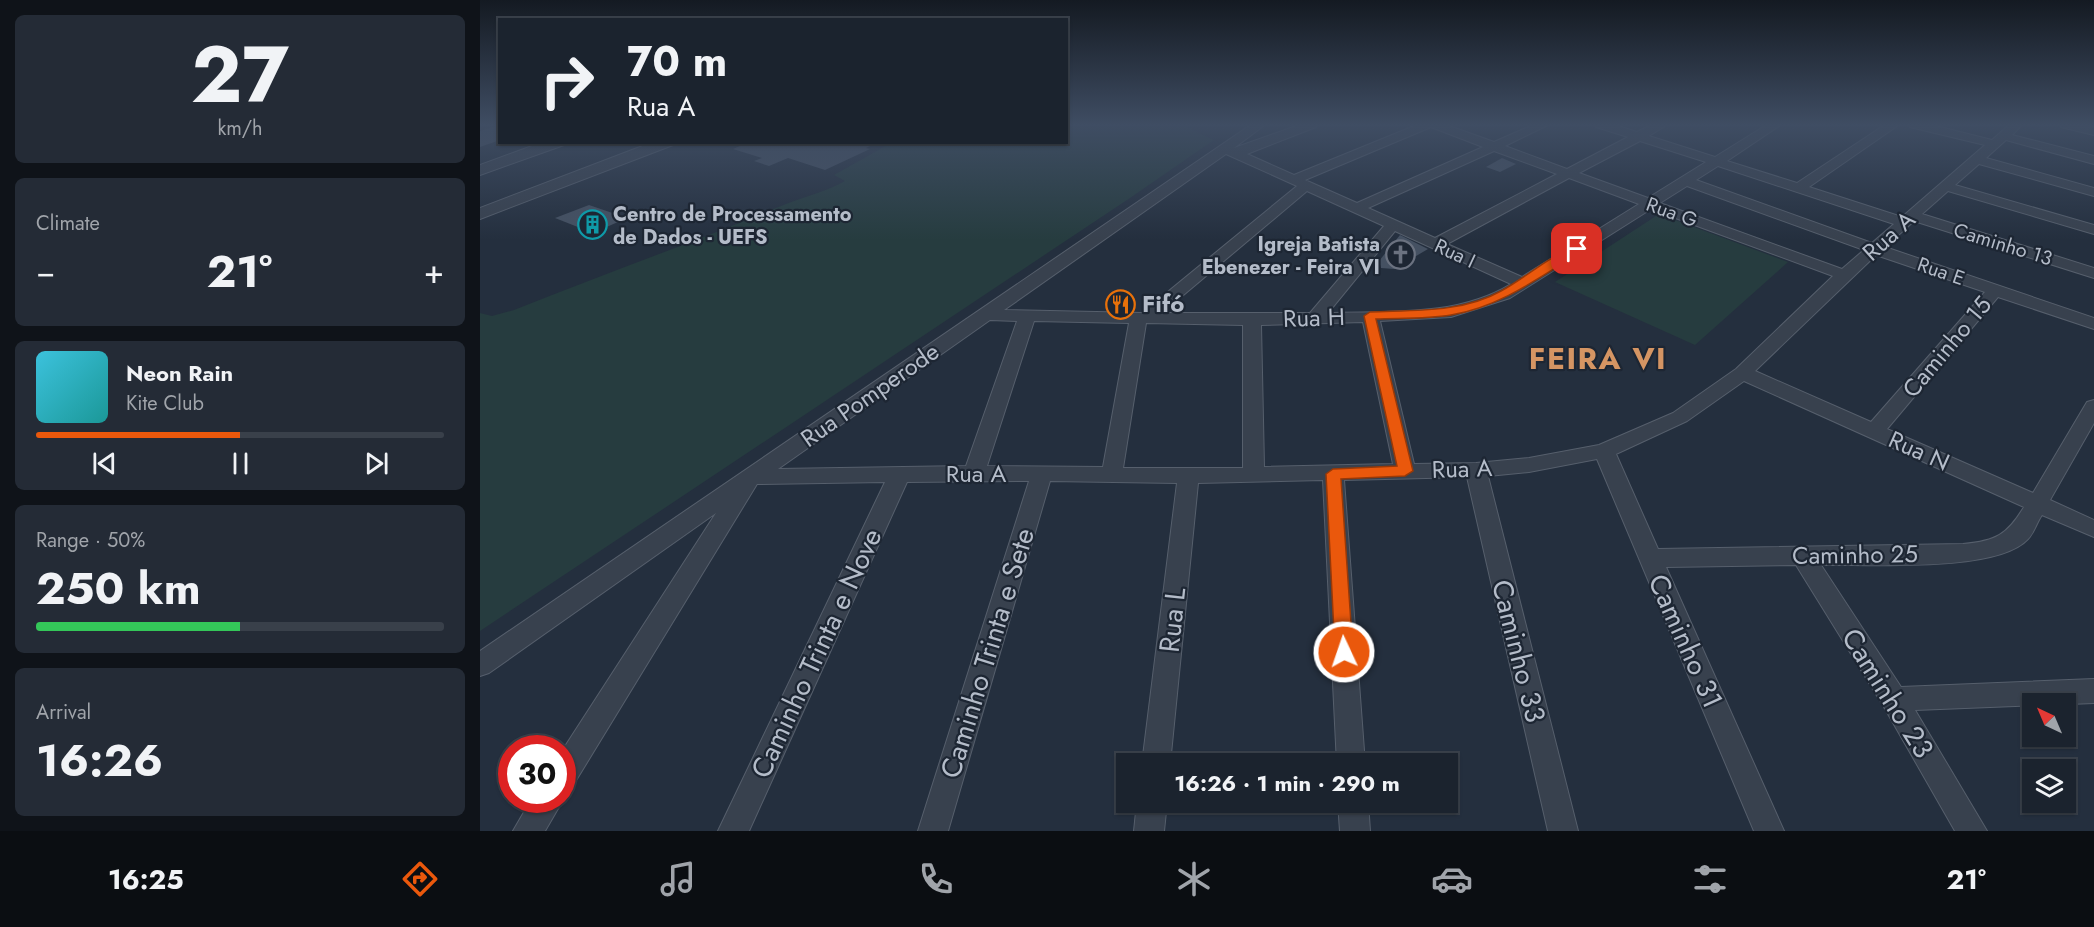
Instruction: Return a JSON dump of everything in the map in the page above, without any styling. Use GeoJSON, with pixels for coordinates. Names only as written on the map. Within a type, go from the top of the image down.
{"type":"FeatureCollection","features":[{"type":"Feature","properties":{"kind":"street"},"geometry":{"type":"LineString","coordinates":[[480,170],[500,163]]}},
{"type":"Feature","properties":{"kind":"street"},"geometry":{"type":"LineString","coordinates":[[480,214],[614,163]]}},
{"type":"Feature","properties":{"kind":"street","name":"Rua Pomperode"},"geometry":{"type":"LineString","coordinates":[[480,665],[985,315],[1212,163]]}},
{"type":"Feature","properties":{"kind":"street","name":"Rua I"},"geometry":{"type":"LineString","coordinates":[[1259,163],[1522,283]]}},
{"type":"Feature","properties":{"kind":"street"},"geometry":{"type":"LineString","coordinates":[[1112,474],[1142,319],[1301,182],[1344,163]]}},
{"type":"Feature","properties":{"kind":"street"},"geometry":{"type":"LineString","coordinates":[[1359,207],[1457,163]]}},
{"type":"Feature","properties":{"kind":"street","name":"Rua G"},"geometry":{"type":"LineString","coordinates":[[1542,163],[1844,275]]}},
{"type":"Feature","properties":{"kind":"street"},"geometry":{"type":"LineString","coordinates":[[1435,244],[1586,163]]}},
{"type":"Feature","properties":{"kind":"street","name":"Rua H"},"geometry":{"type":"LineString","coordinates":[[985,315],[1252,320],[1451,312],[1504,295],[1715,163]]}},
{"type":"Feature","properties":{"kind":"street","name":"Caminho 13"},"geometry":{"type":"LineString","coordinates":[[1723,163],[1799,188],[2094,273]]}},
{"type":"Feature","properties":{"kind":"street"},"geometry":{"type":"LineString","coordinates":[[1799,188],[1836,163]]}},
{"type":"Feature","properties":{"kind":"street","name":"Rua A"},"geometry":{"type":"LineString","coordinates":[[751,479],[974,473],[1188,476],[1476,470],[1529,465],[1604,451],[1680,417],[1743,373],[1844,275],[1972,163]]}},
{"type":"Feature","properties":{"kind":"street"},"geometry":{"type":"LineString","coordinates":[[1990,163],[2094,192]]}},
{"type":"Feature","properties":{"kind":"street","name":"Rua E"},"geometry":{"type":"LineString","coordinates":[[1686,181],[2094,324]]}},
{"type":"Feature","properties":{"kind":"street"},"geometry":{"type":"LineString","coordinates":[[1944,186],[2094,230]]}},
{"type":"Feature","properties":{"kind":"street"},"geometry":{"type":"LineString","coordinates":[[1315,318],[1394,224]]}},
{"type":"Feature","properties":{"kind":"street","name":"Caminho 15"},"geometry":{"type":"LineString","coordinates":[[1875,431],[1995,290]]}},
{"type":"Feature","properties":{"kind":"street"},"geometry":{"type":"LineString","coordinates":[[1370,316],[1405,471]]}},
{"type":"Feature","properties":{"kind":"street"},"geometry":{"type":"LineString","coordinates":[[974,473],[1027,317]]}},
{"type":"Feature","properties":{"kind":"street"},"geometry":{"type":"LineString","coordinates":[[1252,320],[1254,475]]}},
{"type":"Feature","properties":{"kind":"street","name":"Rua N"},"geometry":{"type":"LineString","coordinates":[[1743,373],[2094,529]]}},
{"type":"Feature","properties":{"kind":"street","name":"Caminho 25"},"geometry":{"type":"LineString","coordinates":[[1649,558],[1983,551],[2006,544],[2020,533],[2094,406]]}},
{"type":"Feature","properties":{"kind":"street","name":"Caminho 31"},"geometry":{"type":"LineString","coordinates":[[1604,451],[1769,831]]}},
{"type":"Feature","properties":{"kind":"street","name":"Caminho 33"},"geometry":{"type":"LineString","coordinates":[[1476,470],[1563,831]]}},
{"type":"Feature","properties":{"kind":"street","name":"Caminho Trinta e Sete"},"geometry":{"type":"LineString","coordinates":[[933,831],[1042,474]]}},
{"type":"Feature","properties":{"kind":"street"},"geometry":{"type":"LineString","coordinates":[[1333,474],[1350,753]]}},
{"type":"Feature","properties":{"kind":"street","name":"Caminho Trinta e Nove"},"geometry":{"type":"LineString","coordinates":[[734,831],[898,475]]}},
{"type":"Feature","properties":{"kind":"street","name":"Rua L"},"geometry":{"type":"LineString","coordinates":[[1157,753],[1188,476]]}},
{"type":"Feature","properties":{"kind":"street"},"geometry":{"type":"LineString","coordinates":[[576,755],[751,479]]}},
{"type":"Feature","properties":{"kind":"street","name":"Caminho 23"},"geometry":{"type":"LineString","coordinates":[[1803,556],[1893,699],[1972,831]]}},
{"type":"Feature","properties":{"kind":"street"},"geometry":{"type":"LineString","coordinates":[[1893,699],[2094,691]]}},
{"type":"Feature","properties":{"kind":"street"},"geometry":{"type":"LineString","coordinates":[[528,831],[540,813]]}},
{"type":"Feature","properties":{"kind":"street"},"geometry":{"type":"LineString","coordinates":[[1149,831],[1151,813]]}},
{"type":"Feature","properties":{"kind":"street"},"geometry":{"type":"LineString","coordinates":[[1354,813],[1355,831]]}},
{"type":"Feature","properties":{"kind":"green space"},"geometry":{"type":"Polygon","coordinates":[[[856,163],[1181,163],[480,631],[480,313],[492,316],[514,310],[845,181],[834,175],[856,163]]]}},
{"type":"Feature","properties":{"kind":"green space"},"geometry":{"type":"Polygon","coordinates":[[[1659,214],[1788,262],[1695,345],[1555,282],[1659,214]]]}},
{"type":"Feature","properties":{"kind":"building"},"geometry":{"type":"Polygon","coordinates":[[[759,163],[777,163],[769,166],[759,163]]]}},
{"type":"Feature","properties":{"kind":"building"},"geometry":{"type":"Polygon","coordinates":[[[803,163],[840,163],[825,170],[803,163]]]}},
{"type":"Feature","properties":{"kind":"building"},"geometry":{"type":"Polygon","coordinates":[[[1494,163],[1516,164],[1500,172],[1486,167],[1494,163]]]}},
{"type":"Feature","properties":{"kind":"building","name":"Centro de Processamento de Dados - UEFS"},"geometry":{"type":"Polygon","coordinates":[[[589,205],[627,218],[593,233],[555,218],[589,205]]]}},
{"type":"Feature","properties":{"kind":"building","name":"Igreja Batista Ebenezer - Feira VI"},"geometry":{"type":"Polygon","coordinates":[[[1400,235],[1428,249],[1394,269],[1381,268],[1379,261],[1400,235]]]}},
{"type":"Feature","properties":{"kind":"place","name":"Centro de Processamento de Dados - UEFS"},"geometry":{"type":"Point","coordinates":[592,225]}},
{"type":"Feature","properties":{"kind":"place","name":"Igreja Batista Ebenezer - Feira VI"},"geometry":{"type":"Point","coordinates":[1401,255]}},
{"type":"Feature","properties":{"kind":"place","name":"Fifó"},"geometry":{"type":"Point","coordinates":[1121,304]}},
{"type":"Feature","properties":{"kind":"district","name":"FEIRA VI"},"geometry":{"type":"Point","coordinates":[1598,359]}},
{"type":"Feature","properties":{"kind":"route"},"geometry":{"type":"LineString","coordinates":[[1344,652],[1333,474],[1405,471],[1370,316],[1451,312],[1479,304],[1504,295],[1577,249]]}}]}
